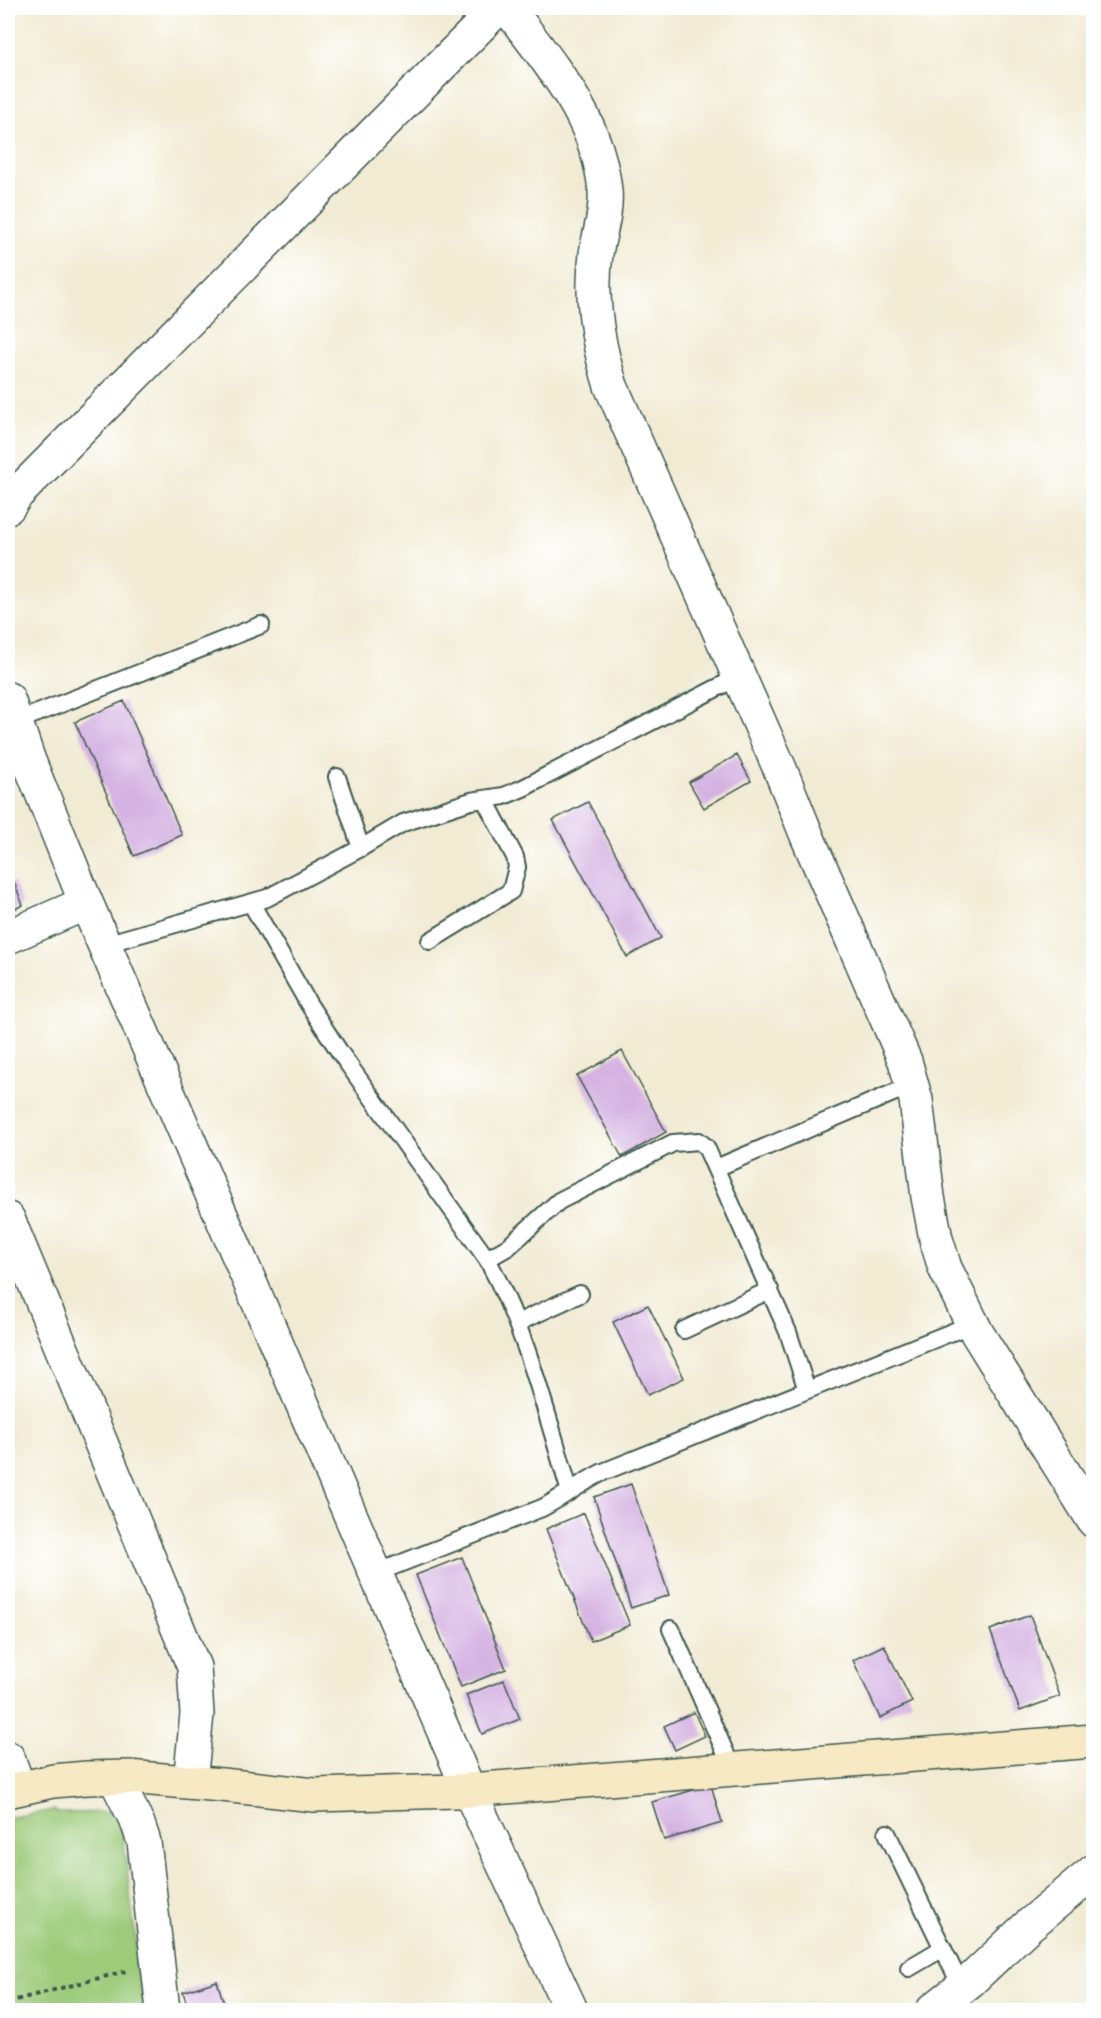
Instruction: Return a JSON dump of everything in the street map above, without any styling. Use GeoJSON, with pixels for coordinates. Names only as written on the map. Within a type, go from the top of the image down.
{"type":"FeatureCollection","features":[{"type":"Feature","properties":{"kind":"street"},"geometry":{"type":"LineString","coordinates":[[8,507],[17,494],[498,8]]}},
{"type":"Feature","properties":{"kind":"street"},"geometry":{"type":"LineString","coordinates":[[508,8],[573,95],[589,128],[601,167],[605,193],[604,219],[596,254],[594,291],[603,361],[611,386],[780,769],[905,1061],[916,1100],[928,1197],[936,1239],[945,1268],[972,1324],[1094,1521]]}},
{"type":"Feature","properties":{"kind":"street"},"geometry":{"type":"LineString","coordinates":[[11,711],[28,761],[86,903],[469,1790],[572,2010]]}},
{"type":"Feature","properties":{"kind":"street"},"geometry":{"type":"LineString","coordinates":[[8,937],[86,903]]}},
{"type":"Feature","properties":{"kind":"street"},"geometry":{"type":"LineString","coordinates":[[8,1219],[194,1667],[196,1714],[190,1782]]}},
{"type":"Feature","properties":{"kind":"street"},"geometry":{"type":"LineString","coordinates":[[8,1758],[13,1790],[53,1781],[115,1778],[190,1782],[314,1795],[469,1790],[1094,1741]]}},
{"type":"Feature","properties":{"kind":"street"},"geometry":{"type":"LineString","coordinates":[[115,1778],[138,1824],[144,1842],[163,2010]]}},
{"type":"Feature","properties":{"kind":"street"},"geometry":{"type":"LineString","coordinates":[[933,2010],[962,1988],[1027,1927],[1094,1871]]}},
{"type":"Feature","properties":{"kind":"lane"},"geometry":{"type":"LineString","coordinates":[[11,711],[261,626]]}},
{"type":"Feature","properties":{"kind":"lane"},"geometry":{"type":"LineString","coordinates":[[105,944],[251,903],[297,883],[403,823],[471,801],[504,796],[523,788],[738,677]]}},
{"type":"Feature","properties":{"kind":"lane"},"geometry":{"type":"LineString","coordinates":[[337,777],[361,848]]}},
{"type":"Feature","properties":{"kind":"lane"},"geometry":{"type":"LineString","coordinates":[[430,941],[510,891],[518,867],[486,800]]}},
{"type":"Feature","properties":{"kind":"lane"},"geometry":{"type":"LineString","coordinates":[[251,903],[308,1003],[341,1054],[487,1259],[502,1286],[517,1323],[570,1492]]}},
{"type":"Feature","properties":{"kind":"lane"},"geometry":{"type":"LineString","coordinates":[[716,1168],[912,1085]]}},
{"type":"Feature","properties":{"kind":"lane"},"geometry":{"type":"LineString","coordinates":[[487,1259],[508,1247],[559,1201],[673,1143],[699,1141],[706,1147],[770,1290],[788,1332],[807,1390]]}},
{"type":"Feature","properties":{"kind":"lane"},"geometry":{"type":"LineString","coordinates":[[684,1330],[770,1290]]}},
{"type":"Feature","properties":{"kind":"lane"},"geometry":{"type":"LineString","coordinates":[[517,1323],[580,1294]]}},
{"type":"Feature","properties":{"kind":"lane"},"geometry":{"type":"LineString","coordinates":[[376,1573],[542,1508],[570,1492],[582,1482],[603,1472],[972,1324]]}},
{"type":"Feature","properties":{"kind":"lane"},"geometry":{"type":"LineString","coordinates":[[671,1629],[733,1770]]}},
{"type":"Feature","properties":{"kind":"lane"},"geometry":{"type":"LineString","coordinates":[[887,1833],[962,1988]]}},
{"type":"Feature","properties":{"kind":"lane"},"geometry":{"type":"LineString","coordinates":[[909,1968],[943,1948]]}},
{"type":"Feature","properties":{"kind":"path"},"geometry":{"type":"LineString","coordinates":[[8,2002],[158,1962]]}},
{"type":"Feature","properties":{"kind":"green space"},"geometry":{"type":"Polygon","coordinates":[[[54,1810],[58,1813],[120,1812],[144,2010],[8,2010],[8,1818],[54,1810]]]}},
{"type":"Feature","properties":{"kind":"building"},"geometry":{"type":"Polygon","coordinates":[[[124,701],[182,835],[134,856],[75,722],[124,701]]]}},
{"type":"Feature","properties":{"kind":"building"},"geometry":{"type":"Polygon","coordinates":[[[737,755],[751,781],[704,808],[689,782],[737,755]]]}},
{"type":"Feature","properties":{"kind":"building"},"geometry":{"type":"Polygon","coordinates":[[[588,802],[661,938],[627,957],[553,820],[588,802]]]}},
{"type":"Feature","properties":{"kind":"building"},"geometry":{"type":"Polygon","coordinates":[[[14,882],[23,905],[8,912],[8,884],[14,882]]]}},
{"type":"Feature","properties":{"kind":"building"},"geometry":{"type":"Polygon","coordinates":[[[622,1051],[666,1132],[622,1157],[577,1076],[622,1051]]]}},
{"type":"Feature","properties":{"kind":"building"},"geometry":{"type":"Polygon","coordinates":[[[648,1305],[684,1378],[648,1395],[613,1322],[648,1305]]]}},
{"type":"Feature","properties":{"kind":"building"},"geometry":{"type":"Polygon","coordinates":[[[631,1484],[669,1595],[631,1608],[594,1497],[631,1484]]]}},
{"type":"Feature","properties":{"kind":"building"},"geometry":{"type":"Polygon","coordinates":[[[584,1513],[630,1625],[591,1641],[546,1529],[584,1513]]]}},
{"type":"Feature","properties":{"kind":"building"},"geometry":{"type":"Polygon","coordinates":[[[462,1557],[506,1669],[461,1687],[416,1575],[462,1557]]]}},
{"type":"Feature","properties":{"kind":"building"},"geometry":{"type":"Polygon","coordinates":[[[1030,1615],[1060,1696],[1020,1711],[990,1630],[1030,1615]]]}},
{"type":"Feature","properties":{"kind":"building"},"geometry":{"type":"Polygon","coordinates":[[[884,1645],[912,1702],[880,1718],[853,1660],[884,1645]]]}},
{"type":"Feature","properties":{"kind":"building"},"geometry":{"type":"Polygon","coordinates":[[[504,1680],[520,1719],[482,1734],[466,1695],[504,1680]]]}},
{"type":"Feature","properties":{"kind":"building"},"geometry":{"type":"Polygon","coordinates":[[[694,1712],[705,1736],[675,1750],[664,1726],[694,1712]]]}},
{"type":"Feature","properties":{"kind":"building"},"geometry":{"type":"Polygon","coordinates":[[[711,1785],[722,1823],[664,1840],[652,1802],[711,1785]]]}},
{"type":"Feature","properties":{"kind":"building"},"geometry":{"type":"Polygon","coordinates":[[[217,1981],[226,2010],[189,2010],[183,1992],[217,1981]]]}}]}
